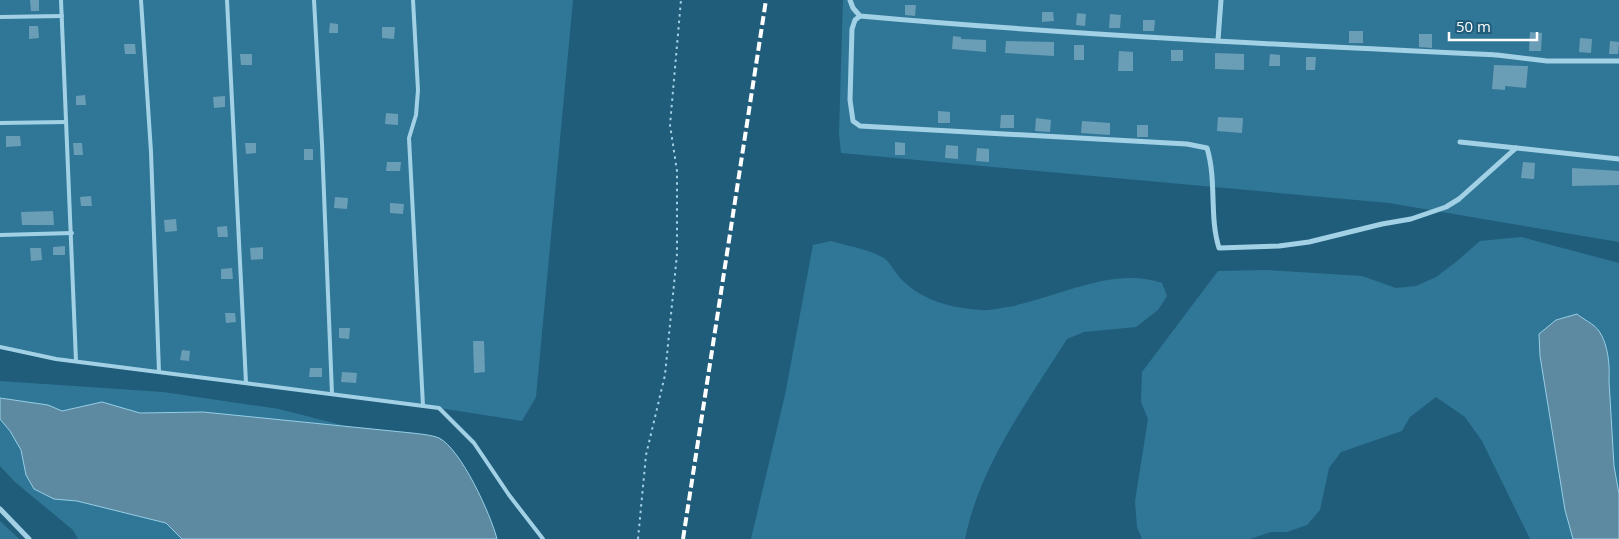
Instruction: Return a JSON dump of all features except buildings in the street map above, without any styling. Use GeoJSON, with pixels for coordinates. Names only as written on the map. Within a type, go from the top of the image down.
{"type":"FeatureCollection","features":[{"type":"Feature","properties":{"kind":"street"},"geometry":{"type":"LineString","coordinates":[[850,0],[853,8],[860,16]]}},
{"type":"Feature","properties":{"kind":"street"},"geometry":{"type":"LineString","coordinates":[[1218,40],[1221,0]]}},
{"type":"Feature","properties":{"kind":"street"},"geometry":{"type":"LineString","coordinates":[[1516,148],[1459,199],[1446,207],[1418,217],[1309,242],[1280,246],[1219,248],[1214,227],[1211,166],[1207,148],[1186,144],[860,126],[853,121],[850,100],[852,29],[855,20],[860,16],[1071,34],[1497,55],[1547,61],[1619,61]]}},
{"type":"Feature","properties":{"kind":"street"},"geometry":{"type":"LineString","coordinates":[[1460,142],[1619,159]]}},
{"type":"Feature","properties":{"kind":"street"},"geometry":{"type":"LineString","coordinates":[[0,509],[29,539]]}},
{"type":"Feature","properties":{"kind":"lane"},"geometry":{"type":"LineString","coordinates":[[61,0],[76,361]]}},
{"type":"Feature","properties":{"kind":"lane"},"geometry":{"type":"LineString","coordinates":[[141,0],[151,152],[159,372]]}},
{"type":"Feature","properties":{"kind":"lane"},"geometry":{"type":"LineString","coordinates":[[227,0],[246,383]]}},
{"type":"Feature","properties":{"kind":"lane"},"geometry":{"type":"LineString","coordinates":[[314,0],[332,394]]}},
{"type":"Feature","properties":{"kind":"lane"},"geometry":{"type":"LineString","coordinates":[[412,0],[418,90],[416,115],[409,138],[423,406]]}},
{"type":"Feature","properties":{"kind":"lane"},"geometry":{"type":"LineString","coordinates":[[0,17],[62,16]]}},
{"type":"Feature","properties":{"kind":"lane"},"geometry":{"type":"LineString","coordinates":[[0,123],[66,122]]}},
{"type":"Feature","properties":{"kind":"lane"},"geometry":{"type":"LineString","coordinates":[[0,235],[72,234]]}},
{"type":"Feature","properties":{"kind":"lane"},"geometry":{"type":"LineString","coordinates":[[0,347],[76,361],[439,408],[474,443],[509,495],[543,539]]}},
{"type":"Feature","properties":{"kind":"path"},"geometry":{"type":"LineString","coordinates":[[638,539],[646,455],[665,375],[677,254],[677,171],[670,125],[681,0]]}},
{"type":"Feature","properties":{"kind":"shaded area"},"geometry":{"type":"Polygon","coordinates":[[[0,0],[573,0],[536,397],[522,421],[439,408],[56,359],[0,347],[0,0]]]}},
{"type":"Feature","properties":{"kind":"shaded area"},"geometry":{"type":"Polygon","coordinates":[[[843,0],[1619,0],[1619,242],[1389,203],[841,153],[839,133],[843,0]]]}},
{"type":"Feature","properties":{"kind":"shaded area"},"geometry":{"type":"Polygon","coordinates":[[[1521,237],[1619,263],[1619,494],[1614,466],[1610,369],[1539,334],[1540,356],[1565,510],[1573,539],[1530,539],[1482,441],[1465,417],[1436,397],[1410,417],[1402,431],[1341,452],[1329,468],[1320,510],[1307,525],[1287,532],[1271,532],[1250,539],[1142,539],[1137,527],[1135,501],[1148,419],[1141,402],[1142,372],[1218,271],[1268,270],[1362,276],[1396,288],[1416,286],[1436,277],[1480,241],[1521,237]]]}},
{"type":"Feature","properties":{"kind":"shaded area"},"geometry":{"type":"Polygon","coordinates":[[[831,241],[882,257],[888,261],[902,280],[910,287],[929,298],[949,305],[970,309],[991,310],[1008,307],[1085,285],[1124,278],[1162,283],[1167,296],[1158,310],[1136,327],[1084,332],[1067,339],[1007,434],[982,485],[965,539],[751,539],[785,395],[813,245],[831,241]]]}},
{"type":"Feature","properties":{"kind":"shaded area"},"geometry":{"type":"Polygon","coordinates":[[[1577,314],[1597,328],[1605,342],[1608,355],[1614,466],[1619,494],[1619,539],[1573,539],[1565,510],[1540,356],[1539,334],[1556,320],[1577,314]]]}},
{"type":"Feature","properties":{"kind":"shaded area"},"geometry":{"type":"Polygon","coordinates":[[[0,381],[163,392],[279,409],[345,426],[203,412],[140,413],[102,402],[62,411],[48,405],[0,398],[0,381]]]}},
{"type":"Feature","properties":{"kind":"shaded area"},"geometry":{"type":"Polygon","coordinates":[[[0,398],[48,405],[62,411],[102,402],[140,413],[203,412],[436,437],[448,445],[465,468],[482,499],[497,539],[182,539],[166,523],[77,501],[54,499],[34,489],[26,475],[21,450],[10,431],[0,419],[0,398]]]}},
{"type":"Feature","properties":{"kind":"shaded area"},"geometry":{"type":"Polygon","coordinates":[[[0,419],[10,431],[21,450],[26,475],[54,499],[77,501],[166,523],[182,539],[78,539],[73,530],[15,482],[0,466],[0,419]]]}},
{"type":"Feature","properties":{"kind":"shaded area"},"geometry":{"type":"Polygon","coordinates":[[[0,521],[18,538],[19,539],[0,539],[0,521]]]}},
{"type":"Feature","properties":{"kind":"railway"},"geometry":{"type":"LineString","coordinates":[[683,539],[766,0]]}}]}
